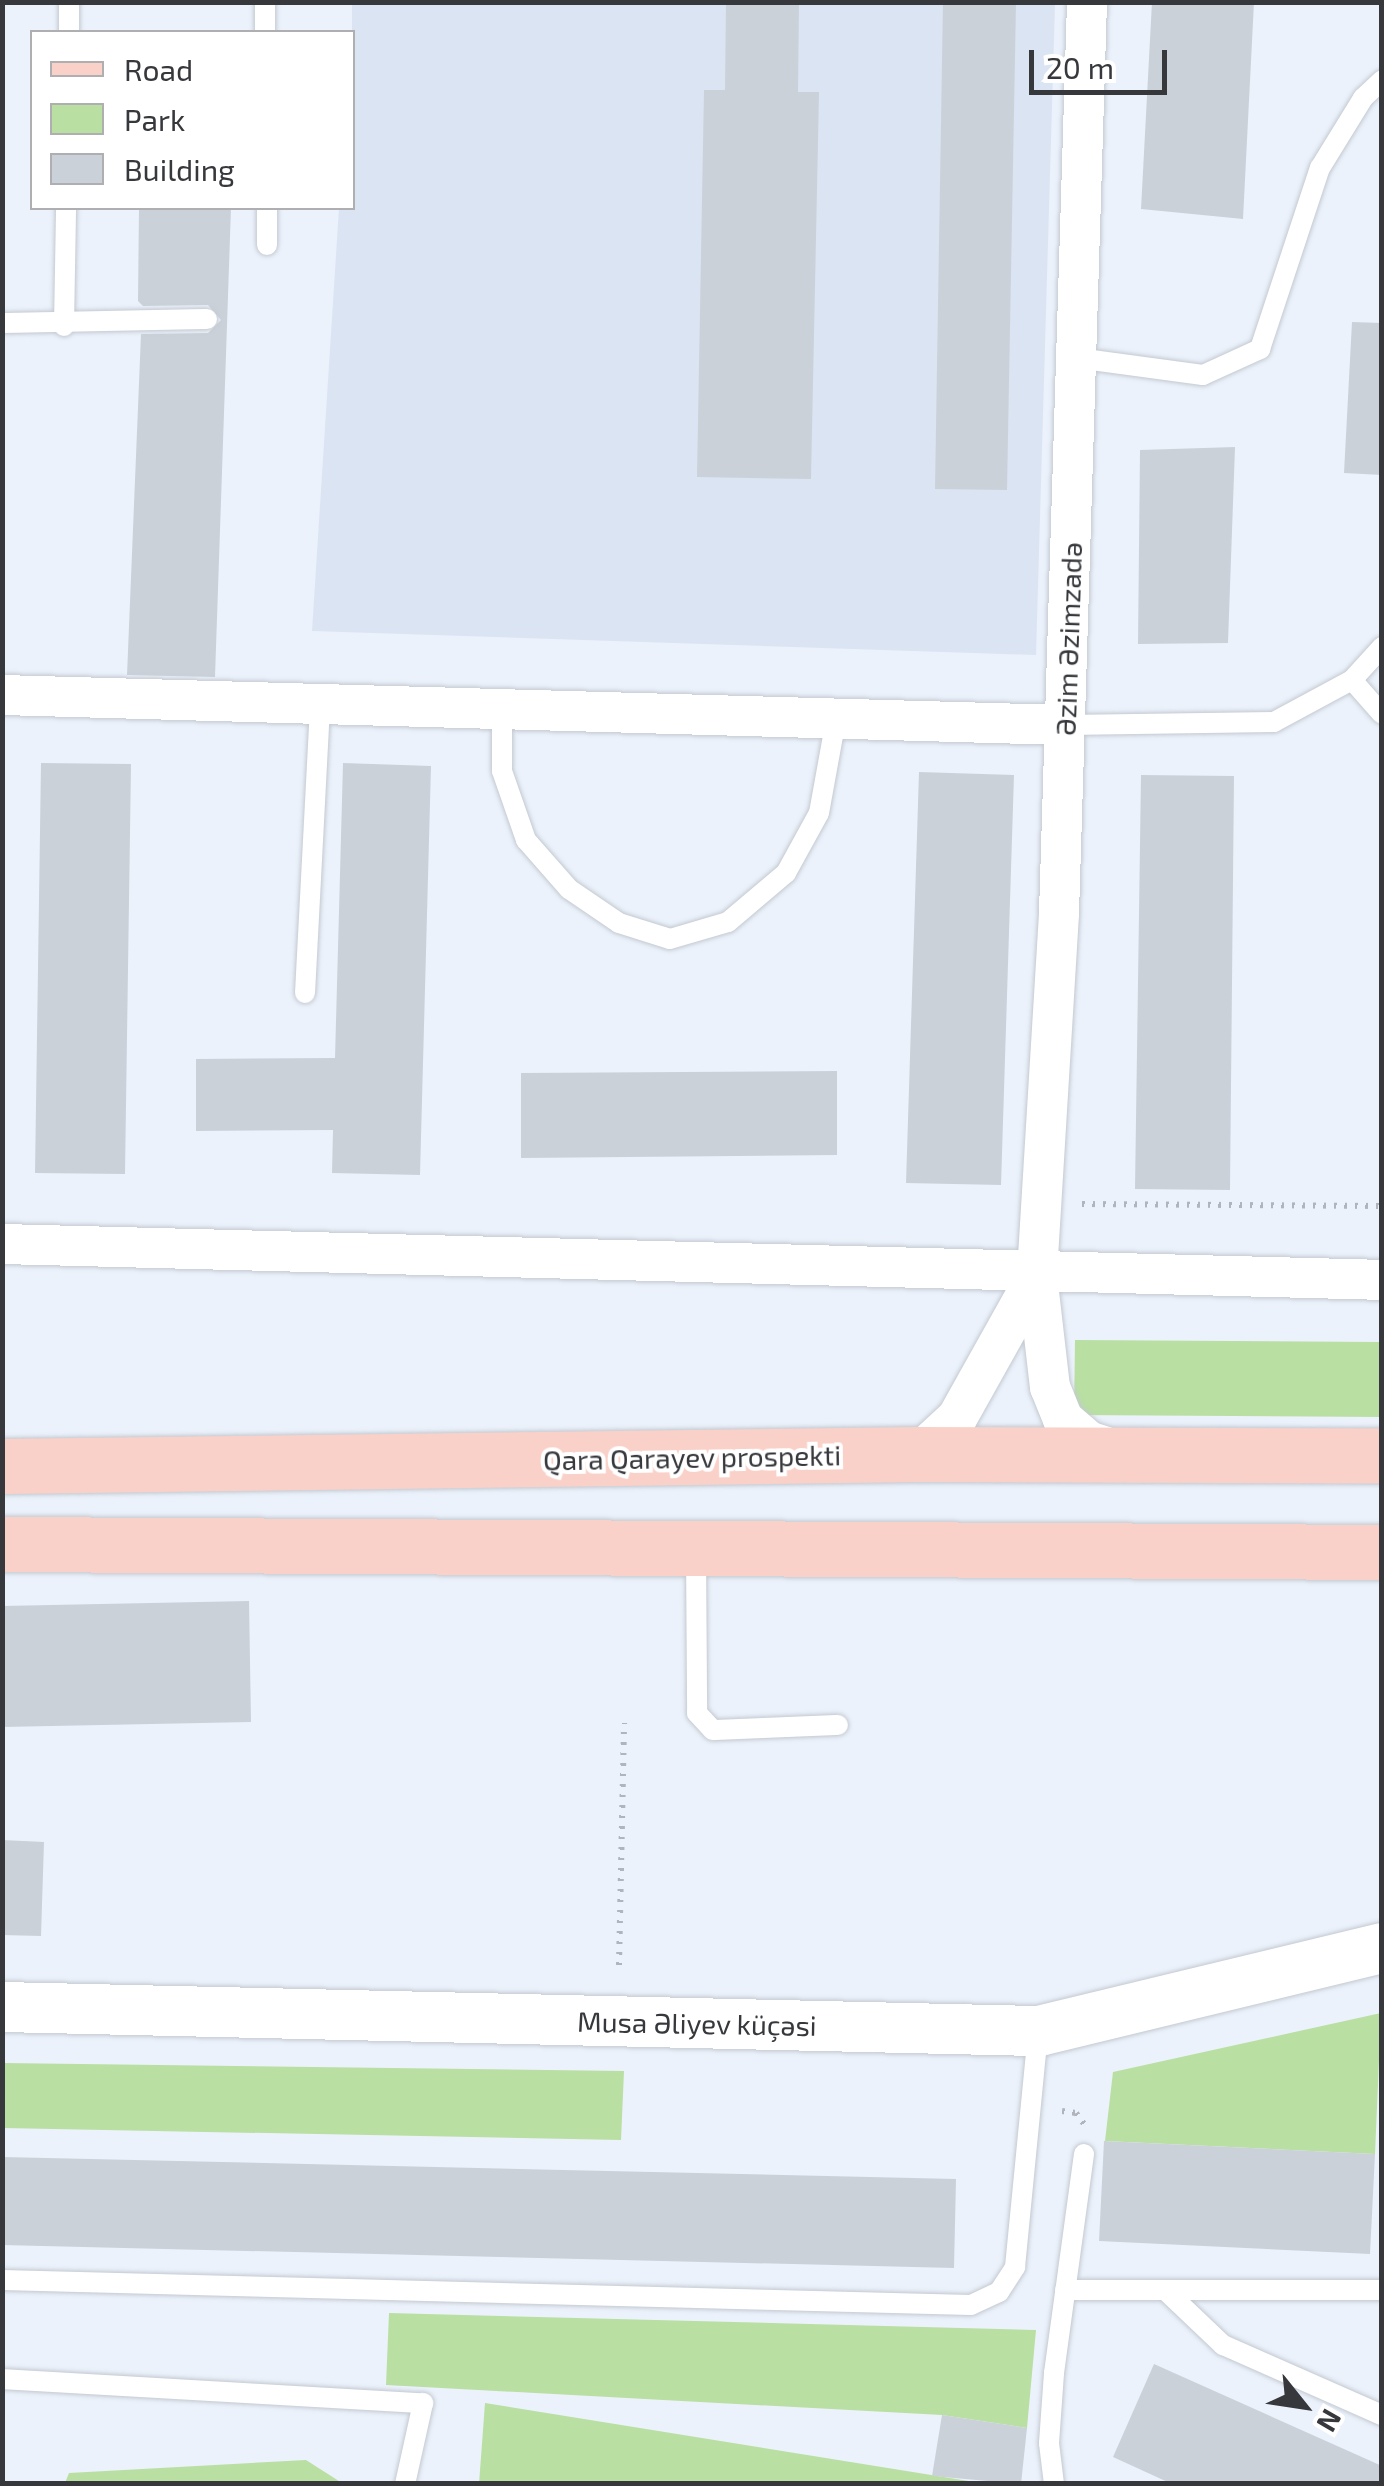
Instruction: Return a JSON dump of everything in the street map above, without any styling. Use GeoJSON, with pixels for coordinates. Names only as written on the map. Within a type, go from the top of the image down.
{"type":"FeatureCollection","features":[{"type":"Feature","properties":{"kind":"main road","name":"Qara Qarayev prospekti"},"geometry":{"type":"LineString","coordinates":[[2,1466],[918,1454],[1382,1456]]}},
{"type":"Feature","properties":{"kind":"main road"},"geometry":{"type":"LineString","coordinates":[[2,1544],[1382,1552]]}},
{"type":"Feature","properties":{"kind":"street","name":"Əzim Əzimzadə"},"geometry":{"type":"LineString","coordinates":[[1087,2],[1066,726],[1037,1274],[1050,1387],[1063,1420],[1088,1441],[1126,1454]]}},
{"type":"Feature","properties":{"kind":"street"},"geometry":{"type":"LineString","coordinates":[[2,695],[1066,726]]}},
{"type":"Feature","properties":{"kind":"street"},"geometry":{"type":"LineString","coordinates":[[2,1244],[1382,1280]]}},
{"type":"Feature","properties":{"kind":"street"},"geometry":{"type":"LineString","coordinates":[[918,1454],[957,1418],[1037,1274]]}},
{"type":"Feature","properties":{"kind":"street","name":"Musa Əliyev küçəsi"},"geometry":{"type":"LineString","coordinates":[[2,2008],[1038,2031],[1382,1948]]}},
{"type":"Feature","properties":{"kind":"lane"},"geometry":{"type":"LineString","coordinates":[[68,30],[69,2]]}},
{"type":"Feature","properties":{"kind":"lane"},"geometry":{"type":"LineString","coordinates":[[264,2],[265,30]]}},
{"type":"Feature","properties":{"kind":"lane"},"geometry":{"type":"LineString","coordinates":[[1077,358],[1202,375],[1260,350],[1320,168],[1363,98],[1382,80]]}},
{"type":"Feature","properties":{"kind":"lane"},"geometry":{"type":"LineString","coordinates":[[64,326],[66,210]]}},
{"type":"Feature","properties":{"kind":"lane"},"geometry":{"type":"LineString","coordinates":[[266,210],[267,245]]}},
{"type":"Feature","properties":{"kind":"lane"},"geometry":{"type":"LineString","coordinates":[[2,323],[64,326],[207,319]]}},
{"type":"Feature","properties":{"kind":"lane"},"geometry":{"type":"LineString","coordinates":[[1066,726],[1274,722],[1352,680],[1382,647]]}},
{"type":"Feature","properties":{"kind":"lane"},"geometry":{"type":"LineString","coordinates":[[1352,680],[1382,714]]}},
{"type":"Feature","properties":{"kind":"lane"},"geometry":{"type":"LineString","coordinates":[[305,993],[320,704]]}},
{"type":"Feature","properties":{"kind":"lane"},"geometry":{"type":"LineString","coordinates":[[502,709],[502,771],[526,840],[569,889],[619,923],[670,938],[728,922],[786,873],[819,813],[836,719]]}},
{"type":"Feature","properties":{"kind":"lane"},"geometry":{"type":"LineString","coordinates":[[696,1548],[696,1713],[713,1730],[838,1725]]}},
{"type":"Feature","properties":{"kind":"lane"},"geometry":{"type":"LineString","coordinates":[[2,2280],[970,2305],[999,2292],[1015,2267],[1038,2031]]}},
{"type":"Feature","properties":{"kind":"lane"},"geometry":{"type":"LineString","coordinates":[[1054,2484],[1048,2443],[1084,2154]]}},
{"type":"Feature","properties":{"kind":"lane"},"geometry":{"type":"LineString","coordinates":[[1065,2290],[1382,2290]]}},
{"type":"Feature","properties":{"kind":"lane"},"geometry":{"type":"LineString","coordinates":[[1166,2291],[1223,2345],[1382,2415]]}},
{"type":"Feature","properties":{"kind":"lane"},"geometry":{"type":"LineString","coordinates":[[2,2380],[424,2403],[405,2484]]}},
{"type":"Feature","properties":{"kind":"path"},"geometry":{"type":"LineString","coordinates":[[1041,1204],[1382,1206]]}},
{"type":"Feature","properties":{"kind":"path"},"geometry":{"type":"LineString","coordinates":[[619,1965],[624,1723]]}},
{"type":"Feature","properties":{"kind":"shaded area"},"geometry":{"type":"Polygon","coordinates":[[[352,3],[1055,3],[1036,655],[312,631],[339,210],[355,210],[352,3]]]}},
{"type":"Feature","properties":{"kind":"green space"},"geometry":{"type":"Polygon","coordinates":[[[1075,1340],[1381,1342],[1381,1417],[1074,1415],[1075,1340]]]}},
{"type":"Feature","properties":{"kind":"green space"},"geometry":{"type":"Polygon","coordinates":[[[1381,2013],[1375,2154],[1105,2141],[1113,2072],[1381,2013]]]}},
{"type":"Feature","properties":{"kind":"green space"},"geometry":{"type":"Polygon","coordinates":[[[3,2063],[624,2071],[621,2140],[3,2128],[3,2063]]]}},
{"type":"Feature","properties":{"kind":"green space"},"geometry":{"type":"Polygon","coordinates":[[[389,2313],[1036,2330],[1027,2428],[942,2415],[386,2385],[389,2313]]]}},
{"type":"Feature","properties":{"kind":"green space"},"geometry":{"type":"Polygon","coordinates":[[[485,2403],[981,2483],[479,2484],[485,2403]]]}},
{"type":"Feature","properties":{"kind":"green space"},"geometry":{"type":"Polygon","coordinates":[[[306,2460],[342,2483],[65,2483],[69,2473],[306,2460]]]}},
{"type":"Feature","properties":{"kind":"building"},"geometry":{"type":"Polygon","coordinates":[[[726,2],[799,2],[798,92],[819,92],[811,479],[697,477],[704,90],[725,90],[726,2]]]}},
{"type":"Feature","properties":{"kind":"building"},"geometry":{"type":"Polygon","coordinates":[[[943,2],[1016,2],[1007,490],[935,489],[943,2]]]}},
{"type":"Feature","properties":{"kind":"building"},"geometry":{"type":"Polygon","coordinates":[[[1152,2],[1254,2],[1243,219],[1141,209],[1152,2]]]}},
{"type":"Feature","properties":{"kind":"building"},"geometry":{"type":"Polygon","coordinates":[[[139,210],[231,210],[215,677],[127,675],[141,334],[208,333],[221,320],[208,305],[143,306],[138,301],[139,210]]]}},
{"type":"Feature","properties":{"kind":"building"},"geometry":{"type":"Polygon","coordinates":[[[1352,322],[1382,323],[1382,475],[1344,473],[1352,322]]]}},
{"type":"Feature","properties":{"kind":"building"},"geometry":{"type":"Polygon","coordinates":[[[1235,447],[1228,643],[1138,644],[1140,450],[1235,447]]]}},
{"type":"Feature","properties":{"kind":"building"},"geometry":{"type":"Polygon","coordinates":[[[41,763],[131,764],[125,1174],[35,1173],[41,763]]]}},
{"type":"Feature","properties":{"kind":"building"},"geometry":{"type":"Polygon","coordinates":[[[343,763],[431,766],[420,1175],[332,1173],[333,1130],[196,1131],[196,1059],[335,1058],[343,763]]]}},
{"type":"Feature","properties":{"kind":"building"},"geometry":{"type":"Polygon","coordinates":[[[919,772],[1014,775],[1001,1185],[906,1183],[919,772]]]}},
{"type":"Feature","properties":{"kind":"building"},"geometry":{"type":"Polygon","coordinates":[[[1141,775],[1234,776],[1230,1190],[1135,1189],[1141,775]]]}},
{"type":"Feature","properties":{"kind":"building"},"geometry":{"type":"Polygon","coordinates":[[[837,1071],[837,1155],[521,1158],[521,1073],[837,1071]]]}},
{"type":"Feature","properties":{"kind":"building"},"geometry":{"type":"Polygon","coordinates":[[[249,1601],[251,1722],[2,1727],[2,1606],[249,1601]]]}},
{"type":"Feature","properties":{"kind":"building"},"geometry":{"type":"Polygon","coordinates":[[[2,1840],[44,1842],[41,1936],[2,1935],[2,1840]]]}},
{"type":"Feature","properties":{"kind":"building"},"geometry":{"type":"Polygon","coordinates":[[[1104,2141],[1375,2154],[1370,2254],[1099,2241],[1104,2141]]]}},
{"type":"Feature","properties":{"kind":"building"},"geometry":{"type":"Polygon","coordinates":[[[2,2157],[956,2179],[954,2268],[2,2245],[2,2157]]]}},
{"type":"Feature","properties":{"kind":"building"},"geometry":{"type":"Polygon","coordinates":[[[1154,2364],[1382,2466],[1382,2484],[1172,2484],[1113,2457],[1154,2364]]]}},
{"type":"Feature","properties":{"kind":"building"},"geometry":{"type":"Polygon","coordinates":[[[942,2415],[1027,2428],[1021,2484],[932,2476],[942,2415]]]}}]}
